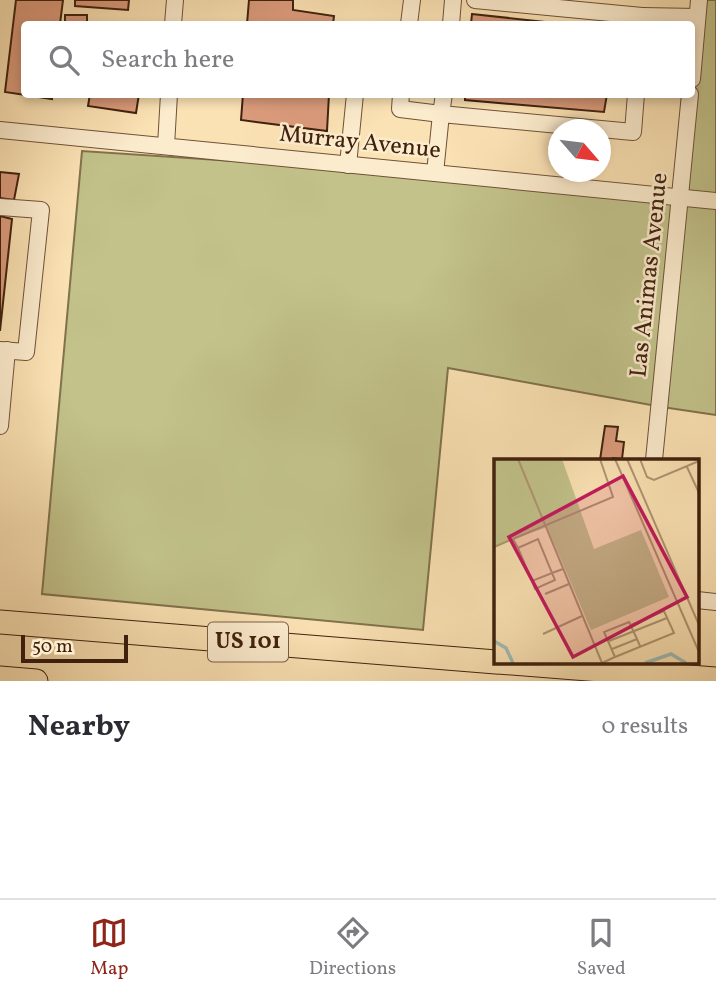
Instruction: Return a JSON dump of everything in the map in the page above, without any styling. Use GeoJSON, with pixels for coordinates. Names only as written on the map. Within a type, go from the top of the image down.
{"type":"FeatureCollection","features":[{"type":"Feature","properties":{"kind":"highway","name":"US 101"},"geometry":{"type":"LineString","coordinates":[[0,622],[494,662]]}},
{"type":"Feature","properties":{"kind":"highway","name":"US 101"},"geometry":{"type":"LineString","coordinates":[[523,664],[716,679]]}},
{"type":"Feature","properties":{"kind":"highway"},"geometry":{"type":"LineString","coordinates":[[0,678],[36,681]]}},
{"type":"Feature","properties":{"kind":"street"},"geometry":{"type":"LineString","coordinates":[[173,21],[175,0]]}},
{"type":"Feature","properties":{"kind":"street"},"geometry":{"type":"LineString","coordinates":[[409,21],[412,0]]}},
{"type":"Feature","properties":{"kind":"street"},"geometry":{"type":"LineString","coordinates":[[451,21],[453,0]]}},
{"type":"Feature","properties":{"kind":"street"},"geometry":{"type":"LineString","coordinates":[[475,0],[642,20],[697,17]]}},
{"type":"Feature","properties":{"kind":"street"},"geometry":{"type":"LineString","coordinates":[[695,38],[699,0]]}},
{"type":"Feature","properties":{"kind":"street"},"geometry":{"type":"LineString","coordinates":[[166,146],[169,98]]}},
{"type":"Feature","properties":{"kind":"street"},"geometry":{"type":"LineString","coordinates":[[348,164],[355,98]]}},
{"type":"Feature","properties":{"kind":"street"},"geometry":{"type":"LineString","coordinates":[[401,98],[400,109],[633,132],[636,98]]}},
{"type":"Feature","properties":{"kind":"street"},"geometry":{"type":"LineString","coordinates":[[435,173],[443,98]]}},
{"type":"Feature","properties":{"kind":"street","name":"Las Animas Avenue"},"geometry":{"type":"LineString","coordinates":[[654,459],[690,98]]}},
{"type":"Feature","properties":{"kind":"street","name":"Murray Avenue"},"geometry":{"type":"LineString","coordinates":[[0,130],[716,201]]}},
{"type":"Feature","properties":{"kind":"street"},"geometry":{"type":"LineString","coordinates":[[0,207],[41,210],[26,352],[4,350],[0,426]]}},
{"type":"Feature","properties":{"kind":"street"},"geometry":{"type":"LineString","coordinates":[[698,600],[716,602]]}},
{"type":"Feature","properties":{"kind":"green space"},"geometry":{"type":"Polygon","coordinates":[[[698,0],[716,0],[716,415],[448,368],[423,630],[42,594],[82,151],[446,175],[672,202],[691,98],[695,98],[698,0]]]}},
{"type":"Feature","properties":{"kind":"building"},"geometry":{"type":"Polygon","coordinates":[[[16,0],[63,0],[60,21],[21,21],[21,94],[5,92],[16,0]]]}},
{"type":"Feature","properties":{"kind":"building"},"geometry":{"type":"Polygon","coordinates":[[[75,0],[129,0],[128,10],[75,6],[75,0]]]}},
{"type":"Feature","properties":{"kind":"building"},"geometry":{"type":"Polygon","coordinates":[[[249,0],[293,0],[293,10],[334,16],[333,21],[247,21],[249,0]]]}},
{"type":"Feature","properties":{"kind":"building"},"geometry":{"type":"Polygon","coordinates":[[[472,14],[536,21],[471,21],[472,14]]]}},
{"type":"Feature","properties":{"kind":"building"},"geometry":{"type":"Polygon","coordinates":[[[65,15],[87,15],[87,21],[65,21],[65,15]]]}},
{"type":"Feature","properties":{"kind":"building"},"geometry":{"type":"Polygon","coordinates":[[[89,98],[138,98],[136,113],[88,106],[89,98]]]}},
{"type":"Feature","properties":{"kind":"building"},"geometry":{"type":"Polygon","coordinates":[[[243,98],[329,98],[327,131],[241,120],[243,98]]]}},
{"type":"Feature","properties":{"kind":"building"},"geometry":{"type":"Polygon","coordinates":[[[465,98],[606,98],[604,112],[465,98]]]}},
{"type":"Feature","properties":{"kind":"building"},"geometry":{"type":"Polygon","coordinates":[[[0,172],[19,174],[14,200],[0,198],[0,172]]]}},
{"type":"Feature","properties":{"kind":"building"},"geometry":{"type":"Polygon","coordinates":[[[0,216],[12,219],[0,331],[0,216]]]}},
{"type":"Feature","properties":{"kind":"building"},"geometry":{"type":"Polygon","coordinates":[[[605,426],[618,427],[616,441],[624,442],[622,459],[600,459],[605,426]]]}}]}
